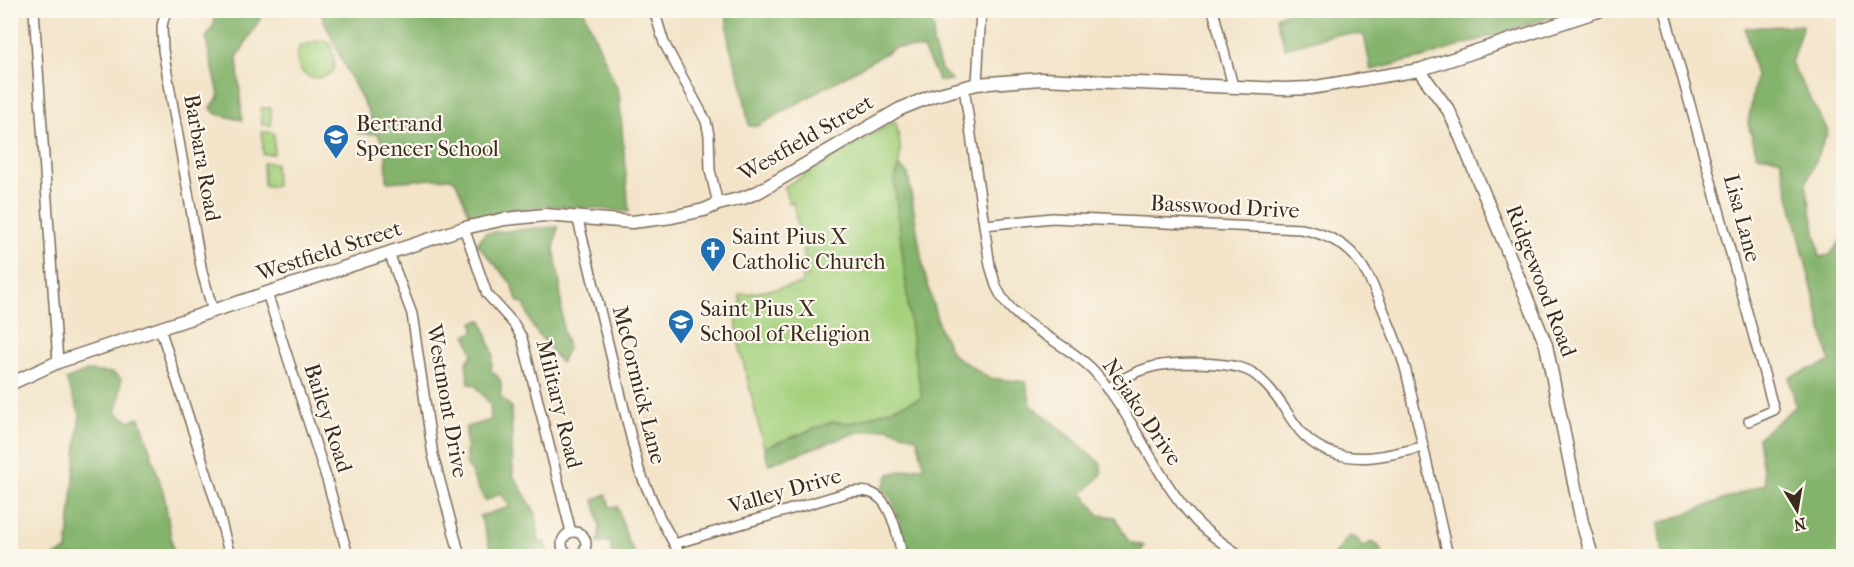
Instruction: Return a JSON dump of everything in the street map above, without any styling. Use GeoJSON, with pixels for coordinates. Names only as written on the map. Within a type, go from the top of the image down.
{"type":"FeatureCollection","features":[{"type":"Feature","properties":{"kind":"main road","name":"Westfield Street"},"geometry":{"type":"LineString","coordinates":[[10,384],[58,362],[464,228],[505,219],[545,215],[632,222],[687,215],[718,204],[737,201],[758,192],[900,109],[932,96],[964,87],[1041,79],[1284,89],[1310,87],[1419,70],[1601,10]]}},
{"type":"Feature","properties":{"kind":"main road","name":"Ridgewood Road"},"geometry":{"type":"LineString","coordinates":[[1419,70],[1449,111],[1546,345],[1582,522],[1592,556]]}},
{"type":"Feature","properties":{"kind":"street"},"geometry":{"type":"LineString","coordinates":[[34,10],[58,362]]}},
{"type":"Feature","properties":{"kind":"street","name":"Barbara Road"},"geometry":{"type":"LineString","coordinates":[[166,10],[162,26],[163,50],[202,272],[213,311]]}},
{"type":"Feature","properties":{"kind":"street"},"geometry":{"type":"LineString","coordinates":[[654,10],[664,43],[706,121],[709,135],[710,170],[718,204]]}},
{"type":"Feature","properties":{"kind":"street"},"geometry":{"type":"LineString","coordinates":[[977,84],[981,10]]}},
{"type":"Feature","properties":{"kind":"street"},"geometry":{"type":"LineString","coordinates":[[1213,10],[1233,86]]}},
{"type":"Feature","properties":{"kind":"street","name":"Lisa Lane"},"geometry":{"type":"LineString","coordinates":[[1664,10],[1774,410],[1749,421]]}},
{"type":"Feature","properties":{"kind":"street","name":"Nejako Drive"},"geometry":{"type":"LineString","coordinates":[[964,87],[993,274],[998,290],[1010,309],[1027,323],[1076,354],[1108,388],[1178,499],[1196,521],[1241,556]]}},
{"type":"Feature","properties":{"kind":"street","name":"McCormick Lane"},"geometry":{"type":"LineString","coordinates":[[577,216],[639,470],[660,518],[681,556]]}},
{"type":"Feature","properties":{"kind":"street","name":"Basswood Drive"},"geometry":{"type":"LineString","coordinates":[[985,225],[1052,218],[1301,229],[1320,233],[1340,243],[1358,259],[1369,275],[1399,348],[1449,556]]}},
{"type":"Feature","properties":{"kind":"street","name":"Military Road"},"geometry":{"type":"LineString","coordinates":[[464,228],[487,294],[514,324],[522,338],[571,532]]}},
{"type":"Feature","properties":{"kind":"street","name":"Westmont Drive"},"geometry":{"type":"LineString","coordinates":[[389,253],[412,314],[433,455],[460,556]]}},
{"type":"Feature","properties":{"kind":"street","name":"Bailey Road"},"geometry":{"type":"LineString","coordinates":[[267,293],[328,483],[348,556]]}},
{"type":"Feature","properties":{"kind":"street"},"geometry":{"type":"LineString","coordinates":[[160,328],[216,503],[230,556]]}},
{"type":"Feature","properties":{"kind":"street"},"geometry":{"type":"LineString","coordinates":[[1108,388],[1127,376],[1171,363],[1230,366],[1251,372],[1270,389],[1294,425],[1311,443],[1327,451],[1350,459],[1375,457],[1423,447]]}},
{"type":"Feature","properties":{"kind":"street","name":"Valley Drive"},"geometry":{"type":"LineString","coordinates":[[674,544],[849,492],[865,491],[878,496],[889,508],[902,556]]}},
{"type":"Feature","properties":{"kind":"green space"},"geometry":{"type":"Polygon","coordinates":[[[1290,10],[1570,11],[1422,58],[1371,70],[1364,35],[1336,34],[1285,48],[1277,17],[1290,10]]]}},
{"type":"Feature","properties":{"kind":"green space"},"geometry":{"type":"Polygon","coordinates":[[[214,11],[262,11],[261,17],[237,57],[242,120],[216,114],[211,108],[219,96],[206,38],[214,25],[214,11]]]}},
{"type":"Feature","properties":{"kind":"green space"},"geometry":{"type":"Polygon","coordinates":[[[320,11],[584,11],[619,93],[629,212],[545,206],[517,209],[472,220],[456,182],[451,178],[387,182],[386,154],[391,153],[377,134],[357,133],[371,117],[342,61],[320,11]]]}},
{"type":"Feature","properties":{"kind":"green space"},"geometry":{"type":"Polygon","coordinates":[[[726,11],[922,11],[934,27],[933,44],[941,69],[952,81],[939,81],[923,49],[896,47],[758,126],[749,126],[741,82],[729,44],[726,11]]]}},
{"type":"Feature","properties":{"kind":"green space"},"geometry":{"type":"Polygon","coordinates":[[[1803,25],[1791,63],[1828,131],[1806,184],[1820,257],[1830,255],[1843,237],[1843,556],[1662,556],[1658,524],[1765,484],[1758,438],[1796,406],[1789,377],[1830,362],[1780,158],[1757,155],[1748,123],[1756,76],[1745,28],[1803,25]]]}},
{"type":"Feature","properties":{"kind":"green space"},"geometry":{"type":"Polygon","coordinates":[[[323,40],[330,43],[334,69],[327,76],[311,78],[298,65],[298,51],[300,46],[323,40]]]}},
{"type":"Feature","properties":{"kind":"green space"},"geometry":{"type":"Polygon","coordinates":[[[261,108],[271,108],[271,125],[262,125],[261,108]]]}},
{"type":"Feature","properties":{"kind":"green space"},"geometry":{"type":"Polygon","coordinates":[[[895,121],[900,150],[899,164],[894,179],[913,347],[922,398],[852,423],[832,422],[764,448],[738,340],[736,313],[742,312],[740,295],[802,284],[802,277],[808,276],[793,202],[789,203],[784,187],[895,121]]]}},
{"type":"Feature","properties":{"kind":"green space"},"geometry":{"type":"Polygon","coordinates":[[[262,132],[274,134],[274,154],[263,154],[262,132]]]}},
{"type":"Feature","properties":{"kind":"green space"},"geometry":{"type":"Polygon","coordinates":[[[263,163],[275,163],[276,186],[264,186],[263,163]]]}},
{"type":"Feature","properties":{"kind":"green space"},"geometry":{"type":"Polygon","coordinates":[[[900,166],[908,174],[923,267],[939,327],[953,355],[989,378],[1026,382],[1031,405],[1101,464],[1101,475],[1083,493],[1099,515],[1115,517],[1129,542],[1144,546],[1138,556],[908,556],[893,501],[882,489],[889,474],[924,466],[917,438],[888,428],[858,432],[769,464],[764,448],[832,422],[852,423],[922,398],[913,347],[894,179],[900,166]]]}},
{"type":"Feature","properties":{"kind":"green space"},"geometry":{"type":"Polygon","coordinates":[[[558,227],[554,249],[560,284],[563,331],[568,348],[561,363],[532,326],[524,304],[518,302],[511,283],[477,244],[485,233],[558,227]]]}},
{"type":"Feature","properties":{"kind":"green space"},"geometry":{"type":"Polygon","coordinates":[[[482,320],[493,354],[491,371],[500,381],[500,396],[511,407],[513,475],[536,514],[539,543],[546,542],[548,556],[493,556],[480,516],[510,507],[501,493],[485,501],[466,463],[466,427],[491,420],[490,404],[475,385],[469,384],[466,363],[473,354],[466,335],[474,332],[473,322],[482,320]]]}},
{"type":"Feature","properties":{"kind":"green space"},"geometry":{"type":"Polygon","coordinates":[[[87,371],[112,373],[121,379],[116,413],[130,421],[140,418],[164,495],[174,556],[54,556],[67,550],[80,414],[66,380],[87,371]]]}},
{"type":"Feature","properties":{"kind":"green space"},"geometry":{"type":"Polygon","coordinates":[[[606,494],[610,507],[617,506],[628,541],[636,556],[613,556],[611,542],[598,543],[600,526],[594,500],[606,494]]]}},
{"type":"Feature","properties":{"kind":"green space"},"geometry":{"type":"Polygon","coordinates":[[[1349,536],[1358,539],[1362,548],[1371,542],[1378,545],[1383,555],[1334,556],[1349,536]]]}},
{"type":"Feature","properties":{"kind":"place","name":"Bertrand Spencer School"},"geometry":{"type":"Point","coordinates":[336,160]}},
{"type":"Feature","properties":{"kind":"place","name":"Saint Pius X Catholic Church"},"geometry":{"type":"Point","coordinates":[713,273]}},
{"type":"Feature","properties":{"kind":"place","name":"Saint Pius X School of Religion"},"geometry":{"type":"Point","coordinates":[681,345]}}]}
